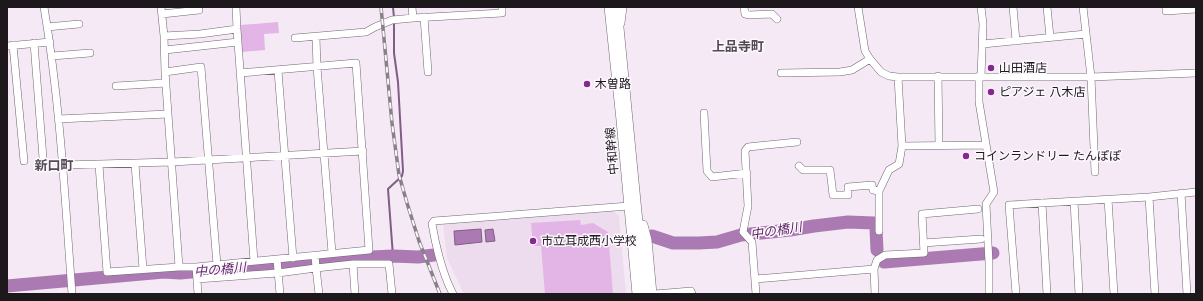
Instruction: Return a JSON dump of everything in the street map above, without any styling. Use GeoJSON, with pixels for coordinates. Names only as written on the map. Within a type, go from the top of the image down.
{"type":"FeatureCollection","features":[{"type":"Feature","properties":{"kind":"main road","name":"中和幹線"},"geometry":{"type":"LineString","coordinates":[[609,7],[638,294]]}},
{"type":"Feature","properties":{"kind":"main road","name":"中和幹線"},"geometry":{"type":"LineString","coordinates":[[617,7],[645,294]]}},
{"type":"Feature","properties":{"kind":"main road"},"geometry":{"type":"LineString","coordinates":[[636,194],[647,240],[653,294]]}},
{"type":"Feature","properties":{"kind":"main road"},"geometry":{"type":"LineString","coordinates":[[629,206],[625,221],[632,294]]}},
{"type":"Feature","properties":{"kind":"street"},"geometry":{"type":"LineString","coordinates":[[44,7],[52,56],[63,165],[72,294]]}},
{"type":"Feature","properties":{"kind":"street"},"geometry":{"type":"LineString","coordinates":[[179,267],[161,10],[198,10],[198,7]]}},
{"type":"Feature","properties":{"kind":"street"},"geometry":{"type":"LineString","coordinates":[[236,7],[254,261]]}},
{"type":"Feature","properties":{"kind":"street"},"geometry":{"type":"LineString","coordinates":[[412,7],[413,18]]}},
{"type":"Feature","properties":{"kind":"street"},"geometry":{"type":"LineString","coordinates":[[295,38],[366,32],[392,20],[502,12],[502,7]]}},
{"type":"Feature","properties":{"kind":"street"},"geometry":{"type":"LineString","coordinates":[[620,30],[623,7]]}},
{"type":"Feature","properties":{"kind":"street"},"geometry":{"type":"LineString","coordinates":[[744,7],[745,14],[772,14],[777,19]]}},
{"type":"Feature","properties":{"kind":"street"},"geometry":{"type":"LineString","coordinates":[[858,7],[865,51],[881,72],[889,76],[1091,77],[1196,73]]}},
{"type":"Feature","properties":{"kind":"street"},"geometry":{"type":"LineString","coordinates":[[981,7],[983,44],[980,76],[980,102],[994,192],[986,204],[989,294]]}},
{"type":"Feature","properties":{"kind":"street"},"geometry":{"type":"LineString","coordinates":[[1013,7],[1016,41]]}},
{"type":"Feature","properties":{"kind":"street"},"geometry":{"type":"LineString","coordinates":[[1047,7],[1050,37]]}},
{"type":"Feature","properties":{"kind":"street"},"geometry":{"type":"LineString","coordinates":[[1083,7],[1091,77],[1095,172]]}},
{"type":"Feature","properties":{"kind":"street"},"geometry":{"type":"LineString","coordinates":[[1166,7],[1166,11],[1196,9]]}},
{"type":"Feature","properties":{"kind":"street"},"geometry":{"type":"LineString","coordinates":[[424,17],[428,72]]}},
{"type":"Feature","properties":{"kind":"street"},"geometry":{"type":"LineString","coordinates":[[47,26],[80,24]]}},
{"type":"Feature","properties":{"kind":"street"},"geometry":{"type":"LineString","coordinates":[[164,36],[200,34],[237,29]]}},
{"type":"Feature","properties":{"kind":"street"},"geometry":{"type":"LineString","coordinates":[[200,34],[201,46]]}},
{"type":"Feature","properties":{"kind":"street"},"geometry":{"type":"LineString","coordinates":[[983,44],[1086,34]]}},
{"type":"Feature","properties":{"kind":"street"},"geometry":{"type":"LineString","coordinates":[[316,37],[317,67],[332,253]]}},
{"type":"Feature","properties":{"kind":"street"},"geometry":{"type":"LineString","coordinates":[[24,161],[10,46],[50,42]]}},
{"type":"Feature","properties":{"kind":"street"},"geometry":{"type":"LineString","coordinates":[[165,50],[238,42]]}},
{"type":"Feature","properties":{"kind":"street"},"geometry":{"type":"LineString","coordinates":[[34,43],[43,158]]}},
{"type":"Feature","properties":{"kind":"street"},"geometry":{"type":"LineString","coordinates":[[52,56],[90,53]]}},
{"type":"Feature","properties":{"kind":"street"},"geometry":{"type":"LineString","coordinates":[[781,73],[840,72],[852,70],[870,59]]}},
{"type":"Feature","properties":{"kind":"street"},"geometry":{"type":"LineString","coordinates":[[99,165],[106,272],[179,267],[197,273],[316,261],[332,253],[370,250],[356,63],[278,71],[240,73]]}},
{"type":"Feature","properties":{"kind":"street"},"geometry":{"type":"LineString","coordinates":[[165,72],[201,68],[217,265]]}},
{"type":"Feature","properties":{"kind":"street"},"geometry":{"type":"LineString","coordinates":[[278,71],[286,155],[293,258]]}},
{"type":"Feature","properties":{"kind":"street"},"geometry":{"type":"LineString","coordinates":[[879,231],[879,191],[889,170],[899,164],[902,146],[898,76]]}},
{"type":"Feature","properties":{"kind":"street"},"geometry":{"type":"LineString","coordinates":[[938,76],[939,145]]}},
{"type":"Feature","properties":{"kind":"street"},"geometry":{"type":"LineString","coordinates":[[116,86],[166,84]]}},
{"type":"Feature","properties":{"kind":"street"},"geometry":{"type":"LineString","coordinates":[[58,120],[168,114]]}},
{"type":"Feature","properties":{"kind":"street"},"geometry":{"type":"LineString","coordinates":[[704,114],[707,171],[712,177],[747,173]]}},
{"type":"Feature","properties":{"kind":"street"},"geometry":{"type":"LineString","coordinates":[[756,294],[752,242],[745,234],[748,206],[745,151],[748,147],[797,142]]}},
{"type":"Feature","properties":{"kind":"street"},"geometry":{"type":"LineString","coordinates":[[902,146],[986,145]]}},
{"type":"Feature","properties":{"kind":"street"},"geometry":{"type":"LineString","coordinates":[[63,165],[135,164],[362,151]]}},
{"type":"Feature","properties":{"kind":"street"},"geometry":{"type":"LineString","coordinates":[[135,164],[143,269]]}},
{"type":"Feature","properties":{"kind":"street"},"geometry":{"type":"LineString","coordinates":[[799,166],[803,170],[830,170],[833,195],[848,195],[848,187],[872,185],[872,190],[879,191]]}},
{"type":"Feature","properties":{"kind":"street"},"geometry":{"type":"LineString","coordinates":[[1016,294],[1009,205],[1196,192]]}},
{"type":"Feature","properties":{"kind":"street"},"geometry":{"type":"LineString","coordinates":[[1181,193],[1187,294]]}},
{"type":"Feature","properties":{"kind":"street"},"geometry":{"type":"LineString","coordinates":[[1149,196],[1155,294]]}},
{"type":"Feature","properties":{"kind":"street"},"geometry":{"type":"LineString","coordinates":[[1108,199],[1114,294]]}},
{"type":"Feature","properties":{"kind":"street"},"geometry":{"type":"LineString","coordinates":[[1074,201],[1079,294]]}},
{"type":"Feature","properties":{"kind":"street"},"geometry":{"type":"LineString","coordinates":[[1042,203],[1047,294]]}},
{"type":"Feature","properties":{"kind":"street"},"geometry":{"type":"LineString","coordinates":[[453,294],[442,268],[434,240],[432,224],[434,221],[629,206]]}},
{"type":"Feature","properties":{"kind":"street"},"geometry":{"type":"LineString","coordinates":[[875,294],[874,269],[877,260],[885,255],[924,253],[922,214],[978,209]]}},
{"type":"Feature","properties":{"kind":"street"},"geometry":{"type":"LineString","coordinates":[[923,243],[981,239]]}},
{"type":"Feature","properties":{"kind":"street"},"geometry":{"type":"LineString","coordinates":[[197,273],[217,265],[254,261],[278,266],[293,258],[353,264],[389,264],[392,294]]}},
{"type":"Feature","properties":{"kind":"street"},"geometry":{"type":"LineString","coordinates":[[316,261],[319,294]]}},
{"type":"Feature","properties":{"kind":"street"},"geometry":{"type":"LineString","coordinates":[[353,264],[355,294]]}},
{"type":"Feature","properties":{"kind":"street"},"geometry":{"type":"LineString","coordinates":[[278,266],[280,294]]}},
{"type":"Feature","properties":{"kind":"street"},"geometry":{"type":"LineString","coordinates":[[755,279],[874,269]]}},
{"type":"Feature","properties":{"kind":"street"},"geometry":{"type":"LineString","coordinates":[[197,273],[198,294]]}},
{"type":"Feature","properties":{"kind":"street"},"geometry":{"type":"LineString","coordinates":[[653,294],[691,291],[692,294]]}},
{"type":"Feature","properties":{"kind":"shaded area"},"geometry":{"type":"Polygon","coordinates":[[[278,22],[279,33],[264,34],[265,50],[242,52],[240,25],[278,22]]]}},
{"type":"Feature","properties":{"kind":"shaded area","name":"市立耳成西小学校"},"geometry":{"type":"Polygon","coordinates":[[[612,210],[619,216],[626,294],[464,294],[447,258],[443,224],[612,210]]]}},
{"type":"Feature","properties":{"kind":"shaded area"},"geometry":{"type":"Polygon","coordinates":[[[580,220],[581,225],[593,223],[608,232],[613,294],[545,294],[541,246],[533,246],[531,223],[580,220]]]}},
{"type":"Feature","properties":{"kind":"shaded area"},"geometry":{"type":"Polygon","coordinates":[[[481,229],[482,242],[455,245],[454,231],[481,229]]]}},
{"type":"Feature","properties":{"kind":"shaded area"},"geometry":{"type":"Polygon","coordinates":[[[493,229],[495,241],[486,242],[485,230],[493,229]]]}},
{"type":"Feature","properties":{"kind":"waterway"},"geometry":{"type":"LineString","coordinates":[[393,7],[394,18]]}},
{"type":"Feature","properties":{"kind":"waterway"},"geometry":{"type":"LineString","coordinates":[[393,256],[388,189],[402,176],[403,171],[398,82],[394,53],[394,22]]}},
{"type":"Feature","properties":{"kind":"waterway","name":"中の橋川"},"geometry":{"type":"LineString","coordinates":[[652,236],[673,243],[717,242],[741,235],[814,226],[848,222],[874,223],[876,229],[877,250]]}},
{"type":"Feature","properties":{"kind":"waterway","name":"中の橋川"},"geometry":{"type":"LineString","coordinates":[[884,262],[993,253]]}},
{"type":"Feature","properties":{"kind":"waterway","name":"中の橋川"},"geometry":{"type":"LineString","coordinates":[[7,286],[164,272],[180,273],[330,259],[393,256],[418,257],[434,255]]}},
{"type":"Feature","properties":{"kind":"railway"},"geometry":{"type":"LineString","coordinates":[[381,7],[392,123],[399,175],[419,241],[440,294]]}},
{"type":"Feature","properties":{"kind":"place","name":"山田酒店"},"geometry":{"type":"Point","coordinates":[991,68]}},
{"type":"Feature","properties":{"kind":"place","name":"木曽路"},"geometry":{"type":"Point","coordinates":[587,84]}},
{"type":"Feature","properties":{"kind":"place","name":"ピアジェ 八木店"},"geometry":{"type":"Point","coordinates":[991,92]}},
{"type":"Feature","properties":{"kind":"place","name":"コインランドリー たんぽぽ"},"geometry":{"type":"Point","coordinates":[966,156]}},
{"type":"Feature","properties":{"kind":"place","name":"市立耳成西小学校"},"geometry":{"type":"Point","coordinates":[533,241]}},
{"type":"Feature","properties":{"kind":"district","name":"上品寺町"},"geometry":{"type":"Point","coordinates":[738,47]}},
{"type":"Feature","properties":{"kind":"district","name":"新口町"},"geometry":{"type":"Point","coordinates":[54,166]}}]}
